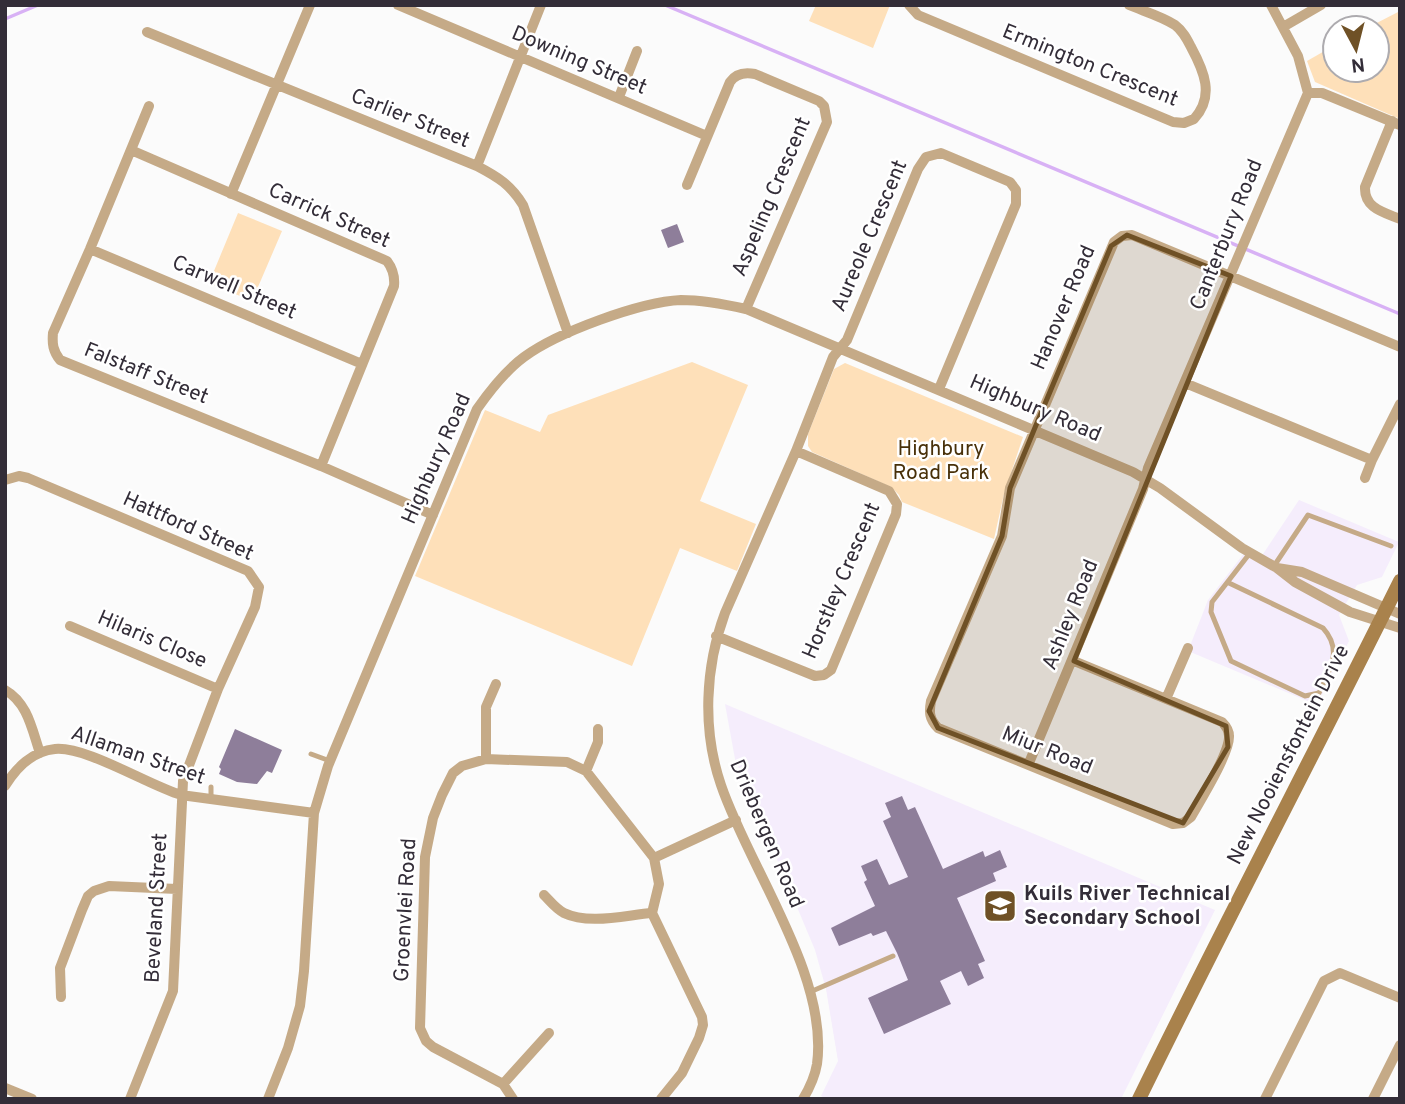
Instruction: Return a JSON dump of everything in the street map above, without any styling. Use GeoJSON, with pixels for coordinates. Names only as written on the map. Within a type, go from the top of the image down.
{"type":"FeatureCollection","features":[{"type":"Feature","properties":{"kind":"street"},"geometry":{"type":"LineString","coordinates":[[231,194],[310,5]]}},
{"type":"Feature","properties":{"kind":"street","name":"Downing Street"},"geometry":{"type":"LineString","coordinates":[[398,5],[707,136]]}},
{"type":"Feature","properties":{"kind":"street"},"geometry":{"type":"LineString","coordinates":[[477,166],[541,5]]}},
{"type":"Feature","properties":{"kind":"street","name":"Ermington Crescent"},"geometry":{"type":"LineString","coordinates":[[909,5],[918,15],[1173,122],[1184,124],[1194,119],[1205,95],[1206,81],[1203,68],[1185,36],[1175,26],[1129,5]]}},
{"type":"Feature","properties":{"kind":"street"},"geometry":{"type":"LineString","coordinates":[[1271,5],[1298,56],[1308,93],[1322,93],[1396,123],[1365,187],[1365,194],[1372,207],[1400,219]]}},
{"type":"Feature","properties":{"kind":"street"},"geometry":{"type":"LineString","coordinates":[[1283,27],[1321,5]]}},
{"type":"Feature","properties":{"kind":"street","name":"Carlier Street"},"geometry":{"type":"LineString","coordinates":[[147,32],[477,166],[503,180],[519,198],[568,332]]}},
{"type":"Feature","properties":{"kind":"street"},"geometry":{"type":"LineString","coordinates":[[619,97],[638,51]]}},
{"type":"Feature","properties":{"kind":"street","name":"Aspeling Crescent"},"geometry":{"type":"LineString","coordinates":[[687,185],[730,82],[737,75],[755,74],[819,101],[826,112],[825,127],[746,309]]}},
{"type":"Feature","properties":{"kind":"street","name":"Canterbury Road"},"geometry":{"type":"LineString","coordinates":[[1145,479],[1308,93]]}},
{"type":"Feature","properties":{"kind":"street","name":"Falstaff Street"},"geometry":{"type":"LineString","coordinates":[[149,106],[53,333],[54,349],[60,360],[433,515]]}},
{"type":"Feature","properties":{"kind":"street","name":"Carrick Street"},"geometry":{"type":"LineString","coordinates":[[131,150],[387,261],[394,272],[394,286],[320,466]]}},
{"type":"Feature","properties":{"kind":"street","name":"Aureole Crescent"},"geometry":{"type":"LineString","coordinates":[[839,349],[846,340],[918,169],[926,157],[941,153],[1010,182],[1017,195],[1016,204],[939,389]]}},
{"type":"Feature","properties":{"kind":"street","name":"Hanover Road"},"geometry":{"type":"LineString","coordinates":[[1034,430],[1111,246],[1117,239],[1132,235],[1231,276]]}},
{"type":"Feature","properties":{"kind":"street","name":"Carwell Street"},"geometry":{"type":"LineString","coordinates":[[90,249],[362,364]]}},
{"type":"Feature","properties":{"kind":"street"},"geometry":{"type":"LineString","coordinates":[[1231,276],[1400,347]]}},
{"type":"Feature","properties":{"kind":"street","name":"Highbury Road"},"geometry":{"type":"LineString","coordinates":[[268,1099],[288,1048],[300,1006],[314,813],[330,761],[477,409],[491,389],[524,356],[568,332],[635,308],[660,303],[697,300],[746,309],[1114,463],[1145,479],[1295,582],[1350,612],[1400,628]]}},
{"type":"Feature","properties":{"kind":"street","name":"Driebergen Road"},"geometry":{"type":"LineString","coordinates":[[803,1099],[817,1068],[817,1027],[810,992],[803,967],[721,785],[712,751],[709,697],[716,636],[796,451],[833,357],[839,349]]}},
{"type":"Feature","properties":{"kind":"street"},"geometry":{"type":"LineString","coordinates":[[1185,383],[1372,460]]}},
{"type":"Feature","properties":{"kind":"street"},"geometry":{"type":"LineString","coordinates":[[1365,478],[1400,404]]}},
{"type":"Feature","properties":{"kind":"street","name":"Miur Road"},"geometry":{"type":"LineString","coordinates":[[1034,430],[1010,488],[1002,536],[931,701],[929,711],[932,723],[1173,824],[1183,823],[1191,817],[1228,747],[1229,732],[1222,722],[1074,661]]}},
{"type":"Feature","properties":{"kind":"street","name":"Horstley Crescent"},"geometry":{"type":"LineString","coordinates":[[716,636],[815,676],[824,675],[831,670],[896,514],[897,504],[889,491],[796,451]]}},
{"type":"Feature","properties":{"kind":"street","name":"Hattford Street"},"geometry":{"type":"LineString","coordinates":[[5,480],[19,476],[29,478],[248,571],[259,587],[258,596],[218,689],[183,781],[181,795]]}},
{"type":"Feature","properties":{"kind":"street","name":"Ashley Road"},"geometry":{"type":"LineString","coordinates":[[1029,764],[1074,661],[1145,479]]}},
{"type":"Feature","properties":{"kind":"street","name":"Highbury Road"},"geometry":{"type":"LineString","coordinates":[[1275,567],[1302,572],[1393,611]]}},
{"type":"Feature","properties":{"kind":"street","name":"New Nooiensfontein Drive"},"geometry":{"type":"LineString","coordinates":[[1139,1099],[1379,622],[1393,611],[1400,581]]}},
{"type":"Feature","properties":{"kind":"street","name":"Hilaris Close"},"geometry":{"type":"LineString","coordinates":[[70,626],[218,689]]}},
{"type":"Feature","properties":{"kind":"street"},"geometry":{"type":"LineString","coordinates":[[1167,699],[1188,648]]}},
{"type":"Feature","properties":{"kind":"street"},"geometry":{"type":"LineString","coordinates":[[486,759],[486,707],[496,684]]}},
{"type":"Feature","properties":{"kind":"street"},"geometry":{"type":"LineString","coordinates":[[5,690],[17,697],[23,706],[40,753]]}},
{"type":"Feature","properties":{"kind":"street"},"geometry":{"type":"LineString","coordinates":[[598,729],[598,742],[586,771],[654,858],[659,884],[652,913],[698,1007],[703,1025],[682,1073],[661,1099]]}},
{"type":"Feature","properties":{"kind":"street","name":"Allaman Street"},"geometry":{"type":"LineString","coordinates":[[5,786],[23,763],[40,753],[55,749],[74,750],[181,795],[314,813]]}},
{"type":"Feature","properties":{"kind":"street","name":"Groenvlei Road"},"geometry":{"type":"LineString","coordinates":[[513,1099],[503,1084],[433,1047],[426,1041],[420,1028],[425,857],[428,839],[433,818],[453,773],[462,766],[486,759],[567,762],[586,771]]}},
{"type":"Feature","properties":{"kind":"street","name":"Beveland Street"},"geometry":{"type":"LineString","coordinates":[[130,1099],[173,991],[181,795]]}},
{"type":"Feature","properties":{"kind":"street"},"geometry":{"type":"LineString","coordinates":[[654,858],[736,820]]}},
{"type":"Feature","properties":{"kind":"street"},"geometry":{"type":"LineString","coordinates":[[61,997],[60,968],[88,896],[100,887],[109,886],[177,889]]}},
{"type":"Feature","properties":{"kind":"street"},"geometry":{"type":"LineString","coordinates":[[544,895],[558,909],[575,916],[592,918],[652,913]]}},
{"type":"Feature","properties":{"kind":"street"},"geometry":{"type":"LineString","coordinates":[[1265,1099],[1324,981],[1340,973],[1400,998]]}},
{"type":"Feature","properties":{"kind":"street"},"geometry":{"type":"LineString","coordinates":[[503,1084],[549,1033]]}},
{"type":"Feature","properties":{"kind":"street"},"geometry":{"type":"LineString","coordinates":[[1373,1099],[1400,1045]]}},
{"type":"Feature","properties":{"kind":"street"},"geometry":{"type":"LineString","coordinates":[[5,1088],[32,1099]]}},
{"type":"Feature","properties":{"kind":"lane"},"geometry":{"type":"LineString","coordinates":[[1275,567],[1308,515],[1391,546]]}},
{"type":"Feature","properties":{"kind":"lane"},"geometry":{"type":"LineString","coordinates":[[1229,583],[1327,632],[1334,645],[1335,654],[1319,693],[1305,696],[1231,661],[1211,612],[1212,602],[1250,553]]}},
{"type":"Feature","properties":{"kind":"lane"},"geometry":{"type":"LineString","coordinates":[[312,754],[330,761]]}},
{"type":"Feature","properties":{"kind":"lane"},"geometry":{"type":"LineString","coordinates":[[211,787],[211,800]]}},
{"type":"Feature","properties":{"kind":"lane"},"geometry":{"type":"LineString","coordinates":[[810,992],[893,956]]}},
{"type":"Feature","properties":{"kind":"highlighted area"},"geometry":{"type":"Polygon","coordinates":[[[1127,235],[1231,276],[1074,661],[1226,726],[1228,747],[1183,823],[938,728],[929,711],[1002,536],[1010,488],[1034,430],[1111,246],[1127,235]]]}},
{"type":"Feature","properties":{"kind":"shaded area"},"geometry":{"type":"Polygon","coordinates":[[[1299,500],[1399,542],[1382,577],[1357,585],[1339,615],[1349,641],[1317,705],[1188,651],[1208,600],[1245,552],[1259,560],[1299,500]]]}},
{"type":"Feature","properties":{"kind":"shaded area","name":"Kuils River Technical Secondary School"},"geometry":{"type":"Polygon","coordinates":[[[725,704],[1215,910],[1121,1099],[827,1099],[821,1096],[838,1061],[826,989],[815,950],[735,759],[725,704]]]}},
{"type":"Feature","properties":{"kind":"green space"},"geometry":{"type":"Polygon","coordinates":[[[816,5],[890,5],[873,48],[809,21],[816,5]]]}},
{"type":"Feature","properties":{"kind":"green space"},"geometry":{"type":"Polygon","coordinates":[[[1400,11],[1400,119],[1315,82],[1307,61],[1321,53],[1321,84],[1391,84],[1391,16],[1400,11]]]}},
{"type":"Feature","properties":{"kind":"green space"},"geometry":{"type":"Polygon","coordinates":[[[238,213],[282,231],[252,301],[209,283],[238,213]]]}},
{"type":"Feature","properties":{"kind":"green space"},"geometry":{"type":"Polygon","coordinates":[[[692,362],[748,385],[700,501],[756,524],[737,571],[680,548],[632,666],[415,576],[485,410],[540,432],[548,415],[692,362]]]}},
{"type":"Feature","properties":{"kind":"green space","name":"Highbury Road Park"},"geometry":{"type":"Polygon","coordinates":[[[845,363],[1023,437],[1004,494],[994,539],[902,502],[891,487],[812,452],[808,446],[808,434],[834,369],[845,363]]]}},
{"type":"Feature","properties":{"kind":"building"},"geometry":{"type":"Polygon","coordinates":[[[677,224],[684,242],[668,248],[661,230],[677,224]]]}},
{"type":"Feature","properties":{"kind":"building"},"geometry":{"type":"Polygon","coordinates":[[[235,729],[282,750],[272,773],[267,771],[257,784],[237,782],[219,774],[219,767],[235,729]]]}},
{"type":"Feature","properties":{"kind":"building"},"geometry":{"type":"Polygon","coordinates":[[[902,796],[908,810],[915,807],[943,869],[983,851],[985,857],[1000,850],[1007,867],[993,873],[996,881],[957,898],[985,961],[978,964],[984,978],[968,986],[961,971],[940,981],[951,1004],[884,1034],[868,998],[908,980],[886,931],[873,936],[871,933],[839,946],[831,928],[875,906],[864,882],[867,880],[861,866],[877,859],[889,885],[908,877],[883,821],[891,817],[885,803],[902,796]]]}},
{"type":"Feature","properties":{"kind":"waterway"},"geometry":{"type":"LineString","coordinates":[[5,19],[38,5]]}},
{"type":"Feature","properties":{"kind":"waterway"},"geometry":{"type":"LineString","coordinates":[[665,5],[1400,314]]}},
{"type":"Feature","properties":{"kind":"place","name":"Kuils River Technical Secondary School"},"geometry":{"type":"Point","coordinates":[1000,906]}}]}
